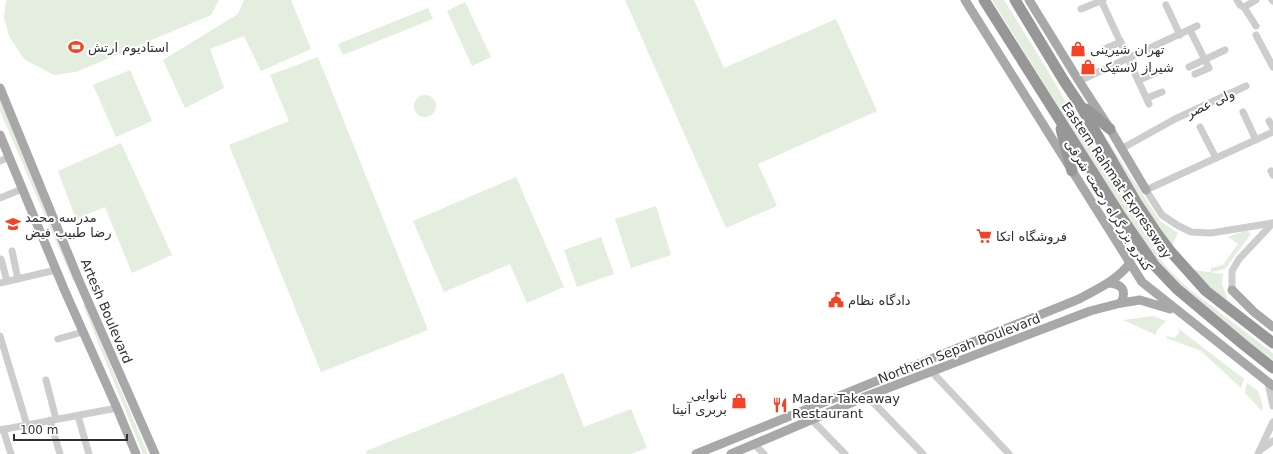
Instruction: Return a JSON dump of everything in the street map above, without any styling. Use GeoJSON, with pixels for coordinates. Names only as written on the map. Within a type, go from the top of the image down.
{"type":"FeatureCollection","features":[{"type":"Feature","properties":{"kind":"highway","name":"Eastern Rahmat Expressway"},"geometry":{"type":"LineString","coordinates":[[984,0],[1057,117],[1139,244],[1155,266],[1177,289],[1273,368]]}},
{"type":"Feature","properties":{"kind":"highway","name":"Eastern Rahmat Expressway"},"geometry":{"type":"LineString","coordinates":[[1015,0],[1080,105],[1136,202],[1171,252],[1206,290],[1273,342]]}},
{"type":"Feature","properties":{"kind":"highway"},"geometry":{"type":"LineString","coordinates":[[1080,105],[1110,129]]}},
{"type":"Feature","properties":{"kind":"highway"},"geometry":{"type":"LineString","coordinates":[[1057,117],[1072,171]]}},
{"type":"Feature","properties":{"kind":"main road","name":"کندرو بزرگراه رحمت شرقی"},"geometry":{"type":"LineString","coordinates":[[965,0],[1142,282],[1178,312],[1271,384]]}},
{"type":"Feature","properties":{"kind":"main road"},"geometry":{"type":"LineString","coordinates":[[1029,0],[1110,129],[1146,190]]}},
{"type":"Feature","properties":{"kind":"main road","name":"Artesh Boulevard"},"geometry":{"type":"LineString","coordinates":[[0,88],[80,283],[155,454]]}},
{"type":"Feature","properties":{"kind":"main road"},"geometry":{"type":"LineString","coordinates":[[0,135],[64,289],[136,454]]}},
{"type":"Feature","properties":{"kind":"main road","name":"Northern Sepah Boulevard"},"geometry":{"type":"LineString","coordinates":[[696,454],[1079,299],[1109,283],[1123,272],[1130,263]]}},
{"type":"Feature","properties":{"kind":"main road"},"geometry":{"type":"LineString","coordinates":[[64,289],[80,283]]}},
{"type":"Feature","properties":{"kind":"main road"},"geometry":{"type":"LineString","coordinates":[[1109,283],[1115,284],[1122,289],[1124,293],[1121,303]]}},
{"type":"Feature","properties":{"kind":"main road"},"geometry":{"type":"LineString","coordinates":[[1232,290],[1254,312],[1273,327]]}},
{"type":"Feature","properties":{"kind":"main road","name":"Northern Sepah Boulevard"},"geometry":{"type":"LineString","coordinates":[[731,454],[867,396],[1090,312],[1121,303],[1140,300],[1160,305],[1178,312]]}},
{"type":"Feature","properties":{"kind":"main road"},"geometry":{"type":"LineString","coordinates":[[783,419],[788,430]]}},
{"type":"Feature","properties":{"kind":"street"},"geometry":{"type":"LineString","coordinates":[[1081,9],[1102,0],[1148,101],[1162,92]]}},
{"type":"Feature","properties":{"kind":"street"},"geometry":{"type":"LineString","coordinates":[[1237,0],[1240,5],[1244,7],[1256,26]]}},
{"type":"Feature","properties":{"kind":"street"},"geometry":{"type":"LineString","coordinates":[[1244,7],[1256,0]]}},
{"type":"Feature","properties":{"kind":"street"},"geometry":{"type":"LineString","coordinates":[[1166,4],[1180,35]]}},
{"type":"Feature","properties":{"kind":"street"},"geometry":{"type":"LineString","coordinates":[[1079,81],[1197,26]]}},
{"type":"Feature","properties":{"kind":"street"},"geometry":{"type":"LineString","coordinates":[[1190,30],[1209,68],[1195,74]]}},
{"type":"Feature","properties":{"kind":"street"},"geometry":{"type":"LineString","coordinates":[[1256,35],[1273,67]]}},
{"type":"Feature","properties":{"kind":"street"},"geometry":{"type":"LineString","coordinates":[[1104,49],[1121,42]]}},
{"type":"Feature","properties":{"kind":"street"},"geometry":{"type":"LineString","coordinates":[[1189,67],[1224,50]]}},
{"type":"Feature","properties":{"kind":"street"},"geometry":{"type":"LineString","coordinates":[[1139,80],[1154,73]]}},
{"type":"Feature","properties":{"kind":"street","name":"ولی عصر"},"geometry":{"type":"LineString","coordinates":[[1121,149],[1175,119],[1246,86]]}},
{"type":"Feature","properties":{"kind":"street"},"geometry":{"type":"LineString","coordinates":[[1242,112],[1256,140]]}},
{"type":"Feature","properties":{"kind":"street"},"geometry":{"type":"LineString","coordinates":[[1269,120],[1273,128]]}},
{"type":"Feature","properties":{"kind":"street"},"geometry":{"type":"LineString","coordinates":[[1200,126],[1216,158]]}},
{"type":"Feature","properties":{"kind":"street"},"geometry":{"type":"LineString","coordinates":[[1273,132],[1146,190],[1162,215],[1191,232],[1211,233],[1273,223]]}},
{"type":"Feature","properties":{"kind":"street"},"geometry":{"type":"LineString","coordinates":[[0,161],[9,157]]}},
{"type":"Feature","properties":{"kind":"street"},"geometry":{"type":"LineString","coordinates":[[0,198],[22,189]]}},
{"type":"Feature","properties":{"kind":"street"},"geometry":{"type":"LineString","coordinates":[[1232,290],[1232,271],[1239,259],[1273,223]]}},
{"type":"Feature","properties":{"kind":"street"},"geometry":{"type":"LineString","coordinates":[[12,251],[18,279]]}},
{"type":"Feature","properties":{"kind":"street"},"geometry":{"type":"LineString","coordinates":[[1,259],[4,282],[56,270]]}},
{"type":"Feature","properties":{"kind":"street"},"geometry":{"type":"LineString","coordinates":[[58,339],[83,332]]}},
{"type":"Feature","properties":{"kind":"street"},"geometry":{"type":"LineString","coordinates":[[0,336],[27,425]]}},
{"type":"Feature","properties":{"kind":"street"},"geometry":{"type":"LineString","coordinates":[[932,372],[1009,454]]}},
{"type":"Feature","properties":{"kind":"street"},"geometry":{"type":"LineString","coordinates":[[46,380],[60,454]]}},
{"type":"Feature","properties":{"kind":"street"},"geometry":{"type":"LineString","coordinates":[[1271,384],[1273,406]]}},
{"type":"Feature","properties":{"kind":"street"},"geometry":{"type":"LineString","coordinates":[[867,396],[923,454]]}},
{"type":"Feature","properties":{"kind":"street"},"geometry":{"type":"LineString","coordinates":[[11,454],[1,430],[117,408]]}},
{"type":"Feature","properties":{"kind":"street"},"geometry":{"type":"LineString","coordinates":[[78,416],[89,454]]}},
{"type":"Feature","properties":{"kind":"street"},"geometry":{"type":"LineString","coordinates":[[812,420],[845,454]]}},
{"type":"Feature","properties":{"kind":"street"},"geometry":{"type":"LineString","coordinates":[[1259,452],[1273,422]]}},
{"type":"Feature","properties":{"kind":"street"},"geometry":{"type":"LineString","coordinates":[[1259,452],[1273,441]]}},
{"type":"Feature","properties":{"kind":"street"},"geometry":{"type":"LineString","coordinates":[[755,445],[764,454]]}},
{"type":"Feature","properties":{"kind":"green space","name":"استادیوم ارتش"},"geometry":{"type":"Polygon","coordinates":[[[6,0],[219,0],[211,15],[76,72],[54,75],[24,59],[9,36],[4,17],[6,0]]]}},
{"type":"Feature","properties":{"kind":"green space"},"geometry":{"type":"Polygon","coordinates":[[[244,0],[291,0],[311,49],[261,71],[244,36],[210,49],[224,88],[185,108],[163,60],[238,14],[244,0]]]}},
{"type":"Feature","properties":{"kind":"green space"},"geometry":{"type":"Polygon","coordinates":[[[625,0],[694,0],[724,68],[836,19],[877,111],[758,164],[777,206],[726,228],[625,0]]]}},
{"type":"Feature","properties":{"kind":"green space"},"geometry":{"type":"Polygon","coordinates":[[[992,0],[1004,0],[1163,263],[1189,289],[1273,353],[1273,360],[1230,328],[1170,277],[1135,230],[992,0]]]}},
{"type":"Feature","properties":{"kind":"green space"},"geometry":{"type":"Polygon","coordinates":[[[465,2],[491,57],[472,66],[447,11],[465,2]]]}},
{"type":"Feature","properties":{"kind":"green space"},"geometry":{"type":"Polygon","coordinates":[[[428,8],[433,19],[343,55],[338,44],[428,8]]]}},
{"type":"Feature","properties":{"kind":"green space"},"geometry":{"type":"Polygon","coordinates":[[[318,57],[428,330],[321,372],[229,145],[289,121],[270,75],[318,57]]]}},
{"type":"Feature","properties":{"kind":"green space"},"geometry":{"type":"Polygon","coordinates":[[[130,70],[152,121],[116,137],[93,85],[130,70]]]}},
{"type":"Feature","properties":{"kind":"green space"},"geometry":{"type":"Polygon","coordinates":[[[425,95],[433,98],[436,106],[433,114],[425,117],[417,114],[414,106],[417,98],[425,95]]]}},
{"type":"Feature","properties":{"kind":"green space"},"geometry":{"type":"Polygon","coordinates":[[[0,99],[76,281],[73,281],[0,111],[0,99]]]}},
{"type":"Feature","properties":{"kind":"green space"},"geometry":{"type":"Polygon","coordinates":[[[1102,137],[1108,141],[1160,221],[1178,233],[1171,248],[1102,137]]]}},
{"type":"Feature","properties":{"kind":"green space"},"geometry":{"type":"Polygon","coordinates":[[[121,143],[172,255],[132,273],[105,207],[76,219],[58,171],[121,143]]]}},
{"type":"Feature","properties":{"kind":"green space"},"geometry":{"type":"Polygon","coordinates":[[[516,177],[564,287],[527,303],[510,264],[444,292],[413,221],[516,177]]]}},
{"type":"Feature","properties":{"kind":"green space"},"geometry":{"type":"Polygon","coordinates":[[[656,206],[671,255],[631,268],[615,219],[656,206]]]}},
{"type":"Feature","properties":{"kind":"green space"},"geometry":{"type":"Polygon","coordinates":[[[1247,230],[1251,234],[1225,269],[1211,272],[1211,268],[1223,265],[1238,244],[1228,237],[1247,230]]]}},
{"type":"Feature","properties":{"kind":"green space"},"geometry":{"type":"Polygon","coordinates":[[[601,237],[614,274],[577,287],[564,250],[601,237]]]}},
{"type":"Feature","properties":{"kind":"green space"},"geometry":{"type":"Polygon","coordinates":[[[1194,270],[1223,274],[1222,284],[1228,300],[1216,293],[1193,273],[1194,270]]]}},
{"type":"Feature","properties":{"kind":"green space"},"geometry":{"type":"Polygon","coordinates":[[[83,305],[85,305],[148,454],[143,454],[83,305]]]}},
{"type":"Feature","properties":{"kind":"green space"},"geometry":{"type":"Polygon","coordinates":[[[1153,316],[1166,321],[1157,330],[1156,335],[1123,320],[1153,316]]]}},
{"type":"Feature","properties":{"kind":"green space"},"geometry":{"type":"Polygon","coordinates":[[[1179,329],[1244,379],[1241,388],[1201,351],[1166,338],[1167,336],[1174,338],[1179,333],[1179,329]]]}},
{"type":"Feature","properties":{"kind":"green space"},"geometry":{"type":"Polygon","coordinates":[[[563,373],[584,427],[631,409],[647,448],[631,454],[367,454],[366,451],[563,373]]]}},
{"type":"Feature","properties":{"kind":"green space"},"geometry":{"type":"Polygon","coordinates":[[[1247,383],[1258,391],[1263,410],[1260,409],[1245,393],[1247,383]]]}},
{"type":"Feature","properties":{"kind":"place","name":"استادیوم ارتش"},"geometry":{"type":"Point","coordinates":[76,47]}},
{"type":"Feature","properties":{"kind":"place","name":"تهران شیرینی"},"geometry":{"type":"Point","coordinates":[1078,49]}},
{"type":"Feature","properties":{"kind":"place","name":"شیراز لاستیک"},"geometry":{"type":"Point","coordinates":[1088,67]}},
{"type":"Feature","properties":{"kind":"place","name":"مدرسه محمد رضا طبیب فیض"},"geometry":{"type":"Point","coordinates":[13,224]}},
{"type":"Feature","properties":{"kind":"place","name":"فروشگاه اتکا"},"geometry":{"type":"Point","coordinates":[984,236]}},
{"type":"Feature","properties":{"kind":"place","name":"دادگاه نظام"},"geometry":{"type":"Point","coordinates":[836,300]}},
{"type":"Feature","properties":{"kind":"place","name":"نانوایی بربری آنیتا"},"geometry":{"type":"Point","coordinates":[739,401]}},
{"type":"Feature","properties":{"kind":"place","name":"Madar Takeaway Restaurant"},"geometry":{"type":"Point","coordinates":[780,405]}}]}
